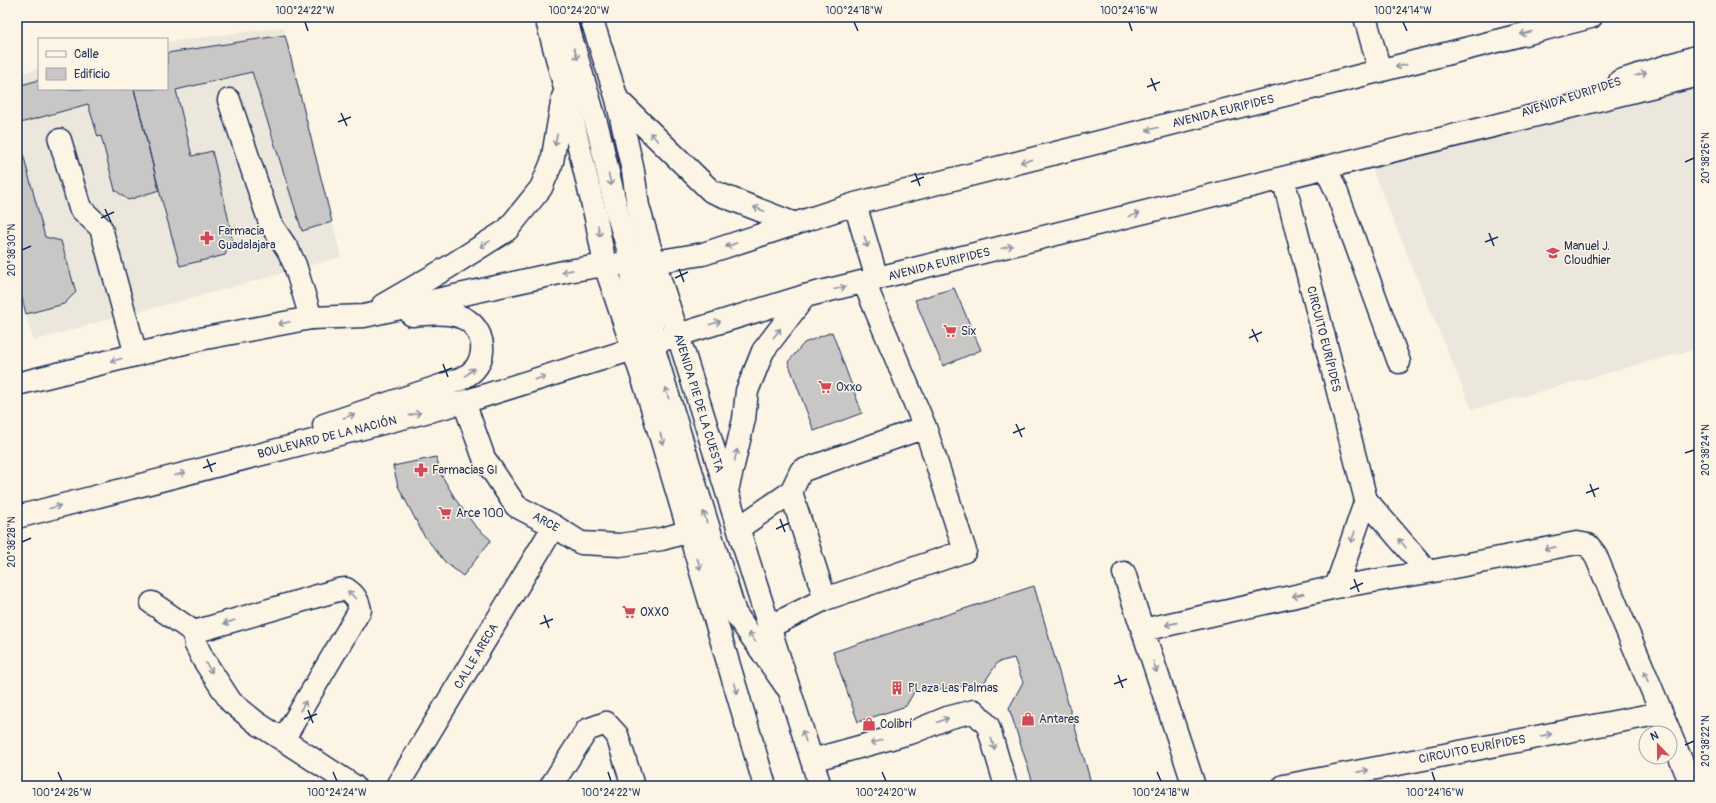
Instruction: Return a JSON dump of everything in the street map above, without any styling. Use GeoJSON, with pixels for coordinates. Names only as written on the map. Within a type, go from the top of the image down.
{"type":"FeatureCollection","features":[{"type":"Feature","properties":{"kind":"street"},"geometry":{"type":"LineString","coordinates":[[546,17],[565,88],[606,265],[643,346],[735,613],[790,692]]}},
{"type":"Feature","properties":{"kind":"street"},"geometry":{"type":"LineString","coordinates":[[565,17],[599,133],[617,212],[632,262],[643,346],[690,531],[765,786]]}},
{"type":"Feature","properties":{"kind":"street","name":"AVENIDA PIE DE LA CUESTA"},"geometry":{"type":"LineString","coordinates":[[590,17],[617,99],[633,171],[638,206],[654,262],[820,786]]}},
{"type":"Feature","properties":{"kind":"street"},"geometry":{"type":"LineString","coordinates":[[1365,17],[1380,71]]}},
{"type":"Feature","properties":{"kind":"street","name":"AVENIDA EURIPIDES"},"geometry":{"type":"LineString","coordinates":[[606,265],[632,262],[654,262],[703,254],[855,204],[1586,18]]}},
{"type":"Feature","properties":{"kind":"street","name":"AVENIDA EURIPIDES"},"geometry":{"type":"LineString","coordinates":[[1444,138],[1699,56]]}},
{"type":"Feature","properties":{"kind":"street","name":"AVENIDA EURIPIDES"},"geometry":{"type":"LineString","coordinates":[[643,346],[805,296],[1699,75]]}},
{"type":"Feature","properties":{"kind":"street"},"geometry":{"type":"LineString","coordinates":[[364,316],[447,268],[507,230],[541,188],[552,162],[565,88]]}},
{"type":"Feature","properties":{"kind":"street"},"geometry":{"type":"LineString","coordinates":[[617,99],[711,191],[795,224]]}},
{"type":"Feature","properties":{"kind":"street"},"geometry":{"type":"LineString","coordinates":[[229,100],[270,224],[288,250],[295,265],[311,318]]}},
{"type":"Feature","properties":{"kind":"street"},"geometry":{"type":"LineString","coordinates":[[60,140],[80,208],[101,228],[136,355]]}},
{"type":"Feature","properties":{"kind":"street"},"geometry":{"type":"LineString","coordinates":[[1326,168],[1337,193],[1398,362]]}},
{"type":"Feature","properties":{"kind":"street","name":"CIRCUITO EURÍPIDES"},"geometry":{"type":"LineString","coordinates":[[1283,178],[1366,500],[1428,572]]}},
{"type":"Feature","properties":{"kind":"street","name":"AVENIDA EURIPIDES"},"geometry":{"type":"LineString","coordinates":[[855,204],[871,280]]}},
{"type":"Feature","properties":{"kind":"street"},"geometry":{"type":"LineString","coordinates":[[643,346],[654,262]]}},
{"type":"Feature","properties":{"kind":"street"},"geometry":{"type":"LineString","coordinates":[[364,316],[568,271],[606,265]]}},
{"type":"Feature","properties":{"kind":"street"},"geometry":{"type":"LineString","coordinates":[[769,627],[825,599],[965,551],[925,427],[871,280]]}},
{"type":"Feature","properties":{"kind":"street"},"geometry":{"type":"LineString","coordinates":[[727,492],[744,419],[747,391],[763,351],[805,296]]}},
{"type":"Feature","properties":{"kind":"street"},"geometry":{"type":"LineString","coordinates":[[17,384],[200,338],[311,318],[457,315],[467,319],[480,335],[483,345],[482,356],[477,366],[470,374],[461,380],[354,414],[207,468]]}},
{"type":"Feature","properties":{"kind":"street","name":"BOULEVARD DE LA NACIÓN"},"geometry":{"type":"LineString","coordinates":[[17,517],[464,402],[643,346]]}},
{"type":"Feature","properties":{"kind":"street","name":"ARCE"},"geometry":{"type":"LineString","coordinates":[[464,402],[484,458],[516,506],[554,526],[581,543],[620,545],[662,539],[690,531]]}},
{"type":"Feature","properties":{"kind":"street"},"geometry":{"type":"LineString","coordinates":[[739,528],[790,492],[802,471],[925,427]]}},
{"type":"Feature","properties":{"kind":"street"},"geometry":{"type":"LineString","coordinates":[[790,492],[825,599]]}},
{"type":"Feature","properties":{"kind":"street"},"geometry":{"type":"LineString","coordinates":[[1336,587],[1366,500]]}},
{"type":"Feature","properties":{"kind":"street","name":"CALLE ARECA"},"geometry":{"type":"LineString","coordinates":[[397,786],[554,526]]}},
{"type":"Feature","properties":{"kind":"street"},"geometry":{"type":"LineString","coordinates":[[1143,630],[1336,587],[1428,572],[1576,543],[1588,545],[1595,554],[1666,725]]}},
{"type":"Feature","properties":{"kind":"street"},"geometry":{"type":"LineString","coordinates":[[1124,573],[1194,786]]}},
{"type":"Feature","properties":{"kind":"street"},"geometry":{"type":"LineString","coordinates":[[194,632],[338,590],[346,589],[354,595],[360,610],[283,740]]}},
{"type":"Feature","properties":{"kind":"street"},"geometry":{"type":"LineString","coordinates":[[152,603],[194,632],[196,644],[202,659],[231,702],[257,723],[354,786]]}},
{"type":"Feature","properties":{"kind":"street"},"geometry":{"type":"LineString","coordinates":[[812,760],[913,732],[947,718],[974,712],[988,726],[1006,786]]}},
{"type":"Feature","properties":{"kind":"street","name":"CIRCUITO EURÍPIDES"},"geometry":{"type":"LineString","coordinates":[[1284,786],[1661,713]]}},
{"type":"Feature","properties":{"kind":"street"},"geometry":{"type":"LineString","coordinates":[[552,786],[587,730],[606,723],[616,735],[633,786]]}},
{"type":"Feature","properties":{"kind":"street"},"geometry":{"type":"LineString","coordinates":[[1678,752],[1692,786]]}},
{"type":"Feature","properties":{"kind":"shaded area"},"geometry":{"type":"Polygon","coordinates":[[[283,27],[295,68],[341,257],[189,299],[116,317],[33,341],[17,279],[17,74],[38,69],[38,90],[168,90],[168,42],[283,27]]]}},
{"type":"Feature","properties":{"kind":"shaded area","name":"Manuel J. Cloudhier"},"geometry":{"type":"Polygon","coordinates":[[[1699,75],[1699,348],[1472,410],[1367,157],[1699,75]]]}},
{"type":"Feature","properties":{"kind":"building"},"geometry":{"type":"Polygon","coordinates":[[[285,35],[332,222],[302,231],[252,72],[176,90],[192,156],[212,151],[232,239],[225,255],[180,266],[159,190],[134,90],[168,90],[168,53],[285,35]]]}},
{"type":"Feature","properties":{"kind":"building"},"geometry":{"type":"Polygon","coordinates":[[[38,80],[38,90],[134,90],[159,190],[128,200],[115,190],[101,136],[98,137],[88,104],[17,124],[17,86],[38,80]]]}},
{"type":"Feature","properties":{"kind":"building"},"geometry":{"type":"Polygon","coordinates":[[[17,131],[45,237],[61,241],[76,292],[64,304],[26,314],[17,279],[17,131]]]}},
{"type":"Feature","properties":{"kind":"building","name":"Six"},"geometry":{"type":"Polygon","coordinates":[[[954,288],[981,350],[943,366],[915,300],[954,288]]]}},
{"type":"Feature","properties":{"kind":"building","name":"Oxxo"},"geometry":{"type":"Polygon","coordinates":[[[832,332],[862,413],[814,431],[788,362],[804,343],[832,332]]]}},
{"type":"Feature","properties":{"kind":"building"},"geometry":{"type":"Polygon","coordinates":[[[436,457],[442,476],[456,500],[475,526],[491,540],[463,576],[445,562],[423,534],[398,486],[393,466],[436,457]]]}},
{"type":"Feature","properties":{"kind":"building","name":"PLaza Las Palmas"},"geometry":{"type":"Polygon","coordinates":[[[1034,586],[1092,786],[1034,786],[1009,708],[1023,682],[1014,658],[998,662],[983,684],[914,692],[906,706],[858,722],[833,652],[1034,586]]]}},
{"type":"Feature","properties":{"kind":"place","name":"Farmacia Guadalajara"},"geometry":{"type":"Point","coordinates":[207,238]}},
{"type":"Feature","properties":{"kind":"place","name":"Manuel J. Cloudhier"},"geometry":{"type":"Point","coordinates":[1553,253]}},
{"type":"Feature","properties":{"kind":"place","name":"Six"},"geometry":{"type":"Point","coordinates":[950,331]}},
{"type":"Feature","properties":{"kind":"place","name":"Oxxo"},"geometry":{"type":"Point","coordinates":[825,387]}},
{"type":"Feature","properties":{"kind":"place","name":"Farmacias GI"},"geometry":{"type":"Point","coordinates":[421,470]}},
{"type":"Feature","properties":{"kind":"place","name":"Arce 100"},"geometry":{"type":"Point","coordinates":[445,513]}},
{"type":"Feature","properties":{"kind":"place","name":"OXXO"},"geometry":{"type":"Point","coordinates":[629,612]}},
{"type":"Feature","properties":{"kind":"place","name":"PLaza Las Palmas"},"geometry":{"type":"Point","coordinates":[897,688]}},
{"type":"Feature","properties":{"kind":"place","name":"Antares"},"geometry":{"type":"Point","coordinates":[1028,719]}},
{"type":"Feature","properties":{"kind":"place","name":"Colibrí"},"geometry":{"type":"Point","coordinates":[869,724]}}]}
